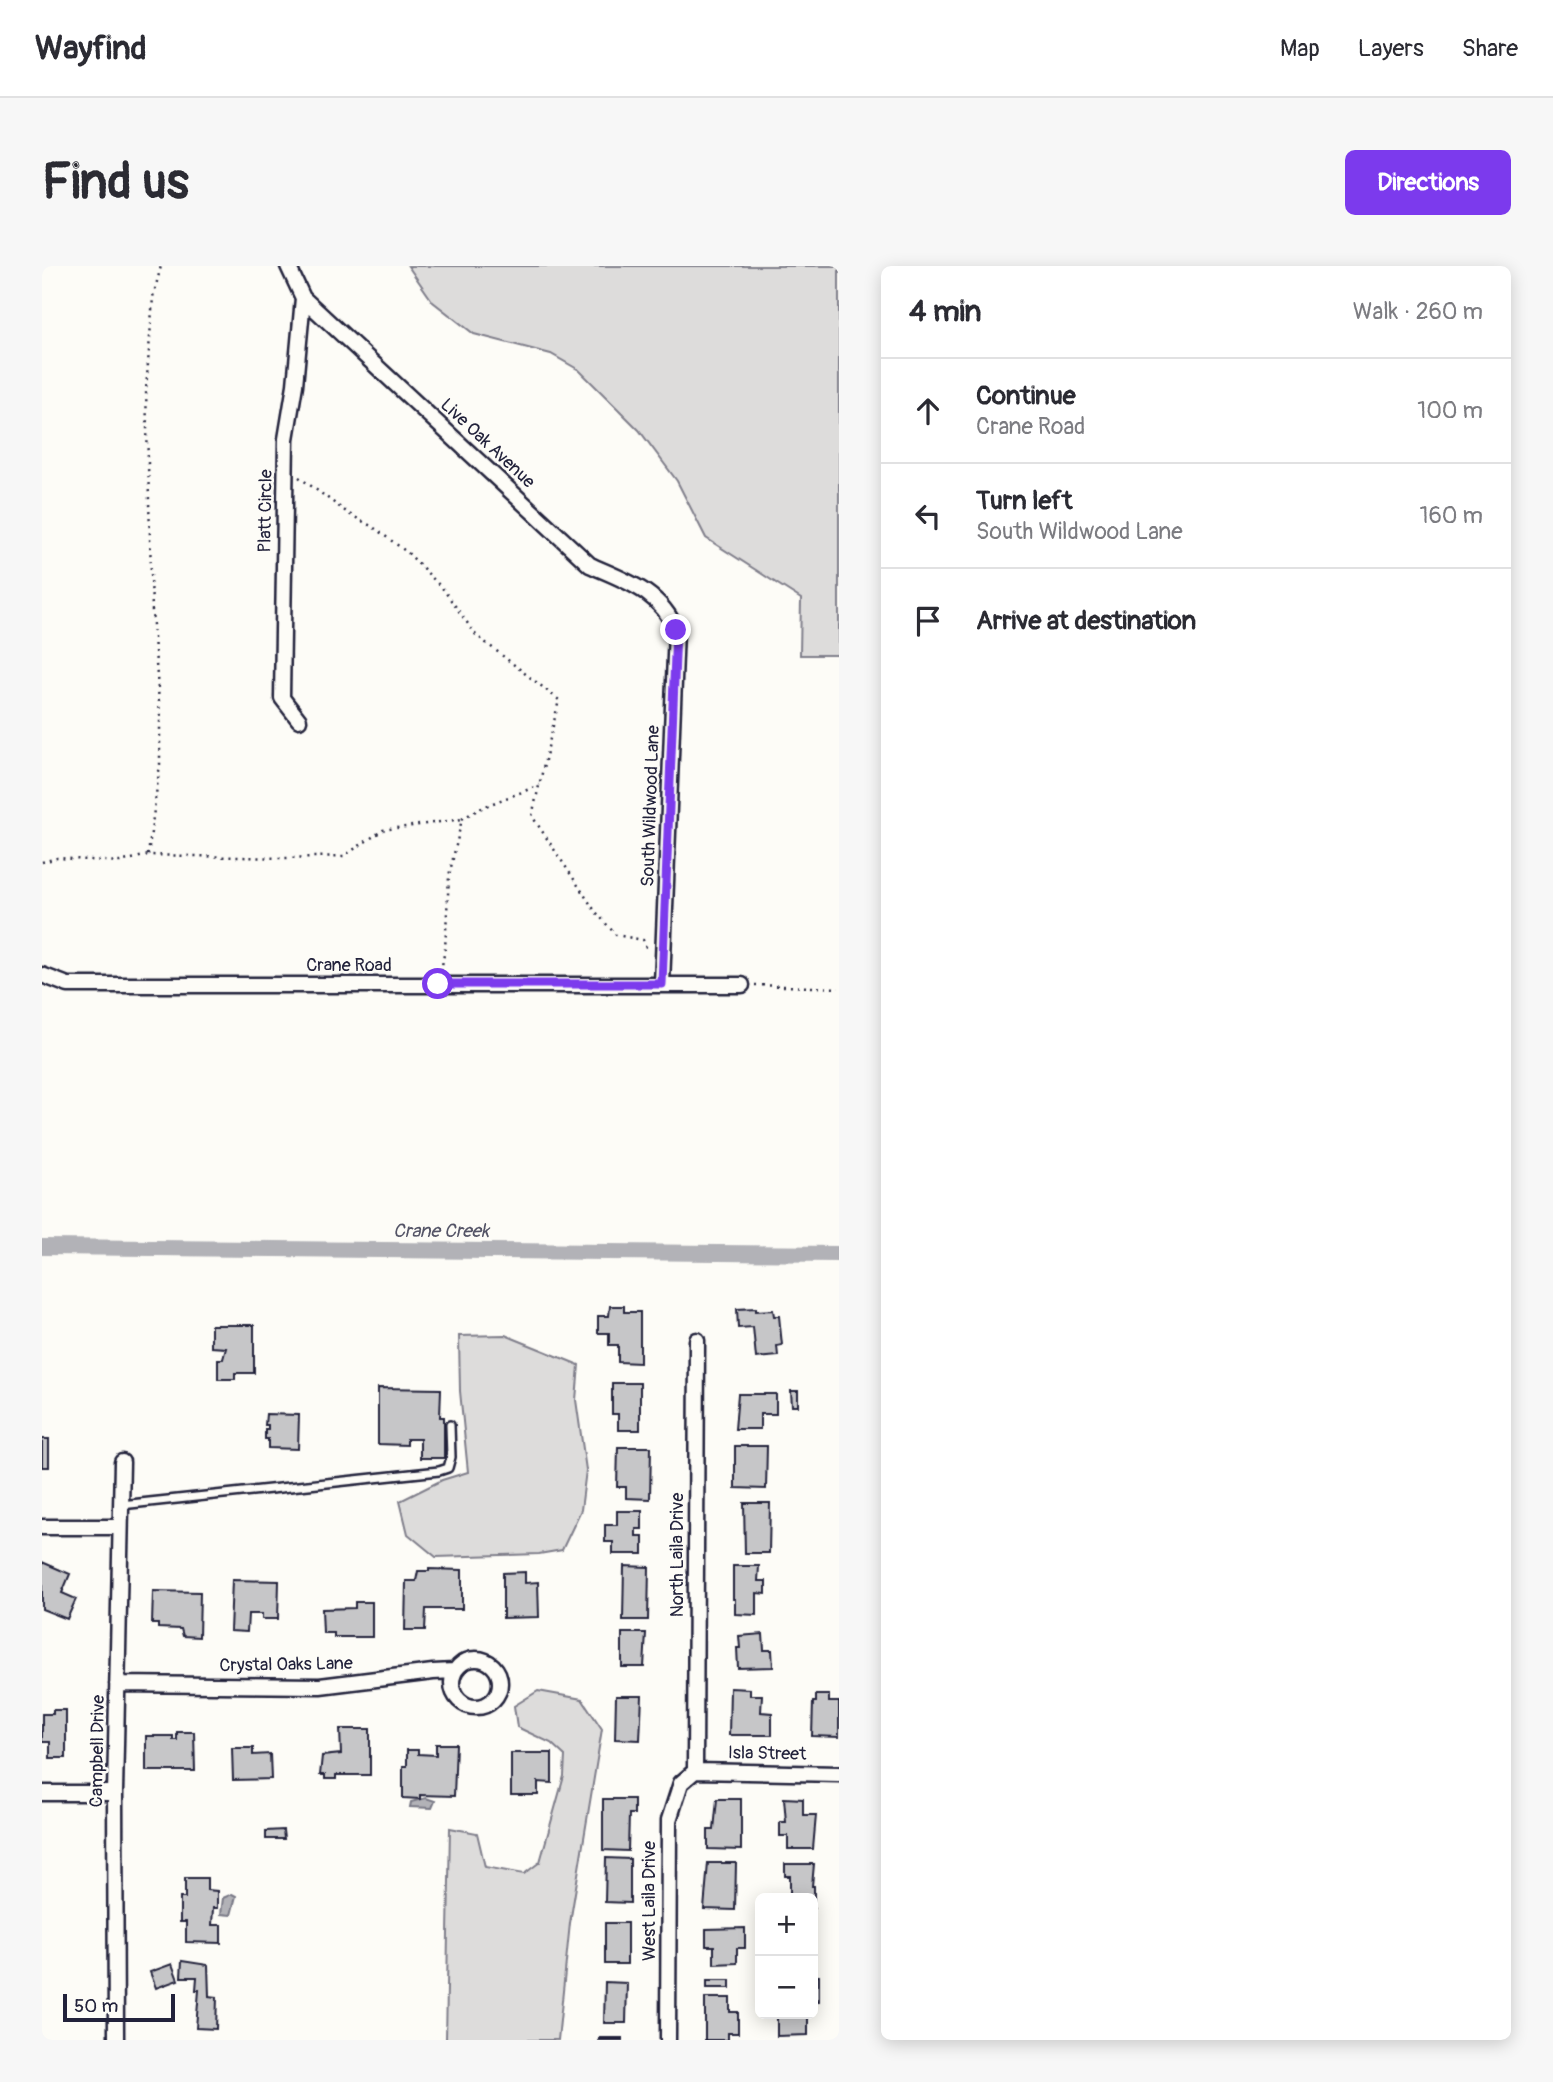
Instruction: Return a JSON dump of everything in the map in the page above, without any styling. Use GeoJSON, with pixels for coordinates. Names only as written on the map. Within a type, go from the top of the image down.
{"type":"FeatureCollection","features":[{"type":"Feature","properties":{"kind":"street","name":"Live Oak Avenue"},"geometry":{"type":"LineString","coordinates":[[288,266],[303,298],[590,565],[641,587],[668,611],[676,630]]}},
{"type":"Feature","properties":{"kind":"street","name":"Platt Circle"},"geometry":{"type":"LineString","coordinates":[[299,720],[282,698],[286,439],[295,385],[303,298]]}},
{"type":"Feature","properties":{"kind":"street","name":"South Wildwood Lane"},"geometry":{"type":"LineString","coordinates":[[662,984],[676,630]]}},
{"type":"Feature","properties":{"kind":"street","name":"Crane Road"},"geometry":{"type":"LineString","coordinates":[[42,975],[68,985],[742,985]]}},
{"type":"Feature","properties":{"kind":"street","name":"North Laila Drive"},"geometry":{"type":"LineString","coordinates":[[695,1771],[697,1340]]}},
{"type":"Feature","properties":{"kind":"street","name":"Campbell Drive"},"geometry":{"type":"LineString","coordinates":[[116,2040],[115,1793],[122,1462]]}},
{"type":"Feature","properties":{"kind":"street"},"geometry":{"type":"LineString","coordinates":[[42,1527],[120,1527]]}},
{"type":"Feature","properties":{"kind":"street","name":"Crystal Oaks Lane"},"geometry":{"type":"LineString","coordinates":[[117,1684],[320,1686],[454,1671]]}},
{"type":"Feature","properties":{"kind":"street","name":"Isla Street"},"geometry":{"type":"LineString","coordinates":[[695,1771],[839,1774]]}},
{"type":"Feature","properties":{"kind":"street","name":"West Laila Drive"},"geometry":{"type":"LineString","coordinates":[[667,2040],[669,1820],[681,1783],[695,1771]]}},
{"type":"Feature","properties":{"kind":"street"},"geometry":{"type":"LineString","coordinates":[[42,1793],[115,1793]]}},
{"type":"Feature","properties":{"kind":"lane"},"geometry":{"type":"LineString","coordinates":[[120,1505],[439,1471],[448,1468],[451,1457],[450,1425]]}},
{"type":"Feature","properties":{"kind":"path"},"geometry":{"type":"LineString","coordinates":[[148,855],[160,764],[160,715],[152,612],[146,390],[153,297],[161,266]]}},
{"type":"Feature","properties":{"kind":"path"},"geometry":{"type":"LineString","coordinates":[[285,472],[305,479],[349,514],[373,527],[408,553],[443,589],[476,635],[559,700],[532,816],[595,911],[616,935],[643,940],[662,984]]}},
{"type":"Feature","properties":{"kind":"path"},"geometry":{"type":"LineString","coordinates":[[42,862],[57,858],[120,862],[148,855],[284,858],[344,856],[383,830],[462,819],[483,805],[540,785]]}},
{"type":"Feature","properties":{"kind":"path"},"geometry":{"type":"LineString","coordinates":[[438,984],[445,949],[449,876],[462,819]]}},
{"type":"Feature","properties":{"kind":"path"},"geometry":{"type":"LineString","coordinates":[[742,985],[839,988]]}},
{"type":"Feature","properties":{"kind":"shaded area"},"geometry":{"type":"Polygon","coordinates":[[[408,266],[839,266],[839,655],[800,655],[801,599],[706,538],[677,481],[639,430],[579,370],[551,354],[474,334],[433,302],[408,266]]]}},
{"type":"Feature","properties":{"kind":"shaded area"},"geometry":{"type":"Polygon","coordinates":[[[505,1335],[579,1365],[576,1400],[586,1470],[581,1510],[562,1550],[539,1554],[436,1557],[408,1534],[400,1501],[442,1480],[468,1472],[460,1391],[459,1336],[505,1335]]]}},
{"type":"Feature","properties":{"kind":"shaded area"},"geometry":{"type":"Polygon","coordinates":[[[538,1691],[582,1699],[602,1729],[570,1923],[558,2040],[446,2040],[450,1828],[477,1833],[485,1867],[524,1874],[540,1862],[564,1776],[565,1756],[551,1743],[517,1727],[514,1706],[538,1691]]]}},
{"type":"Feature","properties":{"kind":"shaded area"},"geometry":{"type":"Polygon","coordinates":[[[426,1798],[435,1801],[432,1808],[410,1807],[411,1802],[426,1798]]]}},
{"type":"Feature","properties":{"kind":"shaded area"},"geometry":{"type":"Polygon","coordinates":[[[232,1894],[236,1896],[231,1915],[221,1914],[223,1898],[232,1894]]]}},
{"type":"Feature","properties":{"kind":"building"},"geometry":{"type":"Polygon","coordinates":[[[610,1306],[624,1306],[624,1312],[640,1312],[640,1363],[618,1362],[618,1345],[609,1345],[609,1333],[598,1333],[598,1316],[609,1316],[610,1306]]]}},
{"type":"Feature","properties":{"kind":"building"},"geometry":{"type":"Polygon","coordinates":[[[756,1308],[756,1311],[773,1310],[774,1316],[779,1316],[782,1345],[777,1346],[778,1356],[756,1358],[753,1327],[738,1328],[737,1309],[756,1308]]]}},
{"type":"Feature","properties":{"kind":"building"},"geometry":{"type":"Polygon","coordinates":[[[211,1325],[254,1325],[254,1373],[235,1373],[235,1379],[218,1379],[218,1359],[223,1359],[226,1348],[211,1347],[211,1325]]]}},
{"type":"Feature","properties":{"kind":"building"},"geometry":{"type":"Polygon","coordinates":[[[612,1383],[640,1383],[640,1430],[618,1430],[618,1414],[612,1414],[612,1383]]]}},
{"type":"Feature","properties":{"kind":"building"},"geometry":{"type":"Polygon","coordinates":[[[378,1388],[441,1389],[440,1417],[444,1417],[444,1458],[420,1458],[420,1439],[407,1439],[407,1445],[378,1444],[378,1388]]]}},
{"type":"Feature","properties":{"kind":"building"},"geometry":{"type":"Polygon","coordinates":[[[791,1391],[798,1391],[798,1406],[792,1406],[791,1391]]]}},
{"type":"Feature","properties":{"kind":"building"},"geometry":{"type":"Polygon","coordinates":[[[738,1394],[776,1394],[776,1414],[760,1414],[760,1429],[735,1429],[738,1394]]]}},
{"type":"Feature","properties":{"kind":"building"},"geometry":{"type":"Polygon","coordinates":[[[266,1414],[299,1415],[298,1449],[268,1448],[268,1439],[265,1439],[265,1429],[268,1429],[268,1425],[265,1425],[266,1414]]]}},
{"type":"Feature","properties":{"kind":"building"},"geometry":{"type":"Polygon","coordinates":[[[42,1439],[49,1439],[49,1467],[42,1467],[42,1439]]]}},
{"type":"Feature","properties":{"kind":"building"},"geometry":{"type":"Polygon","coordinates":[[[735,1446],[767,1446],[766,1489],[735,1488],[735,1446]]]}},
{"type":"Feature","properties":{"kind":"building"},"geometry":{"type":"Polygon","coordinates":[[[618,1447],[651,1447],[650,1499],[626,1498],[626,1487],[617,1487],[618,1447]]]}},
{"type":"Feature","properties":{"kind":"building"},"geometry":{"type":"Polygon","coordinates":[[[744,1503],[770,1503],[769,1553],[745,1553],[744,1503]]]}},
{"type":"Feature","properties":{"kind":"building"},"geometry":{"type":"Polygon","coordinates":[[[617,1511],[642,1511],[642,1529],[636,1529],[636,1536],[643,1536],[643,1554],[613,1554],[613,1542],[605,1542],[605,1525],[617,1525],[617,1511]]]}},
{"type":"Feature","properties":{"kind":"building"},"geometry":{"type":"Polygon","coordinates":[[[42,1562],[70,1574],[62,1593],[76,1599],[67,1619],[42,1609],[42,1562]]]}},
{"type":"Feature","properties":{"kind":"building"},"geometry":{"type":"Polygon","coordinates":[[[624,1566],[649,1567],[648,1620],[623,1620],[624,1566]]]}},
{"type":"Feature","properties":{"kind":"building"},"geometry":{"type":"Polygon","coordinates":[[[733,1566],[759,1566],[758,1581],[766,1581],[766,1594],[757,1593],[757,1615],[735,1614],[733,1566]]]}},
{"type":"Feature","properties":{"kind":"building"},"geometry":{"type":"Polygon","coordinates":[[[462,1570],[462,1609],[426,1609],[425,1630],[405,1630],[406,1581],[416,1581],[418,1571],[462,1570]]]}},
{"type":"Feature","properties":{"kind":"building"},"geometry":{"type":"Polygon","coordinates":[[[525,1572],[525,1583],[538,1582],[539,1617],[503,1618],[503,1573],[525,1572]]]}},
{"type":"Feature","properties":{"kind":"building"},"geometry":{"type":"Polygon","coordinates":[[[232,1580],[279,1581],[278,1619],[262,1619],[262,1614],[248,1614],[247,1632],[230,1631],[232,1580]]]}},
{"type":"Feature","properties":{"kind":"building"},"geometry":{"type":"Polygon","coordinates":[[[153,1591],[200,1592],[199,1637],[183,1636],[181,1629],[158,1628],[158,1624],[152,1624],[153,1591]]]}},
{"type":"Feature","properties":{"kind":"building"},"geometry":{"type":"Polygon","coordinates":[[[355,1602],[372,1602],[372,1637],[334,1637],[334,1633],[323,1633],[322,1609],[355,1608],[355,1602]]]}},
{"type":"Feature","properties":{"kind":"building"},"geometry":{"type":"Polygon","coordinates":[[[622,1633],[646,1633],[644,1667],[622,1667],[622,1633]]]}},
{"type":"Feature","properties":{"kind":"building"},"geometry":{"type":"Polygon","coordinates":[[[763,1634],[764,1650],[772,1650],[773,1667],[738,1668],[739,1636],[763,1634]]]}},
{"type":"Feature","properties":{"kind":"building"},"geometry":{"type":"Polygon","coordinates":[[[730,1688],[750,1689],[750,1695],[762,1695],[761,1712],[772,1713],[772,1735],[729,1735],[730,1688]]]}},
{"type":"Feature","properties":{"kind":"building"},"geometry":{"type":"Polygon","coordinates":[[[816,1695],[829,1695],[829,1702],[839,1702],[839,1737],[812,1736],[813,1702],[816,1702],[816,1695]]]}},
{"type":"Feature","properties":{"kind":"building"},"geometry":{"type":"Polygon","coordinates":[[[616,1696],[642,1696],[640,1740],[615,1739],[616,1696]]]}},
{"type":"Feature","properties":{"kind":"building"},"geometry":{"type":"Polygon","coordinates":[[[53,1710],[66,1710],[66,1758],[50,1758],[50,1742],[42,1742],[42,1714],[53,1714],[53,1710]]]}},
{"type":"Feature","properties":{"kind":"building"},"geometry":{"type":"Polygon","coordinates":[[[340,1729],[370,1729],[370,1775],[336,1775],[336,1779],[325,1779],[325,1775],[320,1775],[322,1756],[341,1754],[340,1729]]]}},
{"type":"Feature","properties":{"kind":"building"},"geometry":{"type":"Polygon","coordinates":[[[177,1732],[194,1732],[195,1771],[146,1771],[146,1736],[173,1736],[173,1740],[177,1740],[177,1732]]]}},
{"type":"Feature","properties":{"kind":"building"},"geometry":{"type":"Polygon","coordinates":[[[436,1744],[456,1744],[454,1796],[420,1795],[420,1799],[403,1798],[403,1766],[407,1766],[407,1750],[436,1755],[436,1744]]]}},
{"type":"Feature","properties":{"kind":"building"},"geometry":{"type":"Polygon","coordinates":[[[232,1748],[253,1748],[253,1755],[270,1754],[271,1779],[233,1780],[232,1748]]]}},
{"type":"Feature","properties":{"kind":"building"},"geometry":{"type":"Polygon","coordinates":[[[511,1753],[552,1753],[552,1783],[538,1782],[538,1795],[511,1795],[511,1753]]]}},
{"type":"Feature","properties":{"kind":"building"},"geometry":{"type":"Polygon","coordinates":[[[784,1798],[803,1799],[803,1815],[816,1815],[813,1849],[788,1849],[788,1836],[780,1836],[780,1822],[786,1822],[784,1798]]]}},
{"type":"Feature","properties":{"kind":"building"},"geometry":{"type":"Polygon","coordinates":[[[603,1799],[634,1799],[634,1814],[629,1814],[628,1851],[603,1850],[603,1799]]]}},
{"type":"Feature","properties":{"kind":"building"},"geometry":{"type":"Polygon","coordinates":[[[717,1799],[741,1799],[741,1850],[708,1849],[708,1830],[714,1830],[717,1799]]]}},
{"type":"Feature","properties":{"kind":"building"},"geometry":{"type":"Polygon","coordinates":[[[283,1830],[284,1839],[266,1839],[266,1831],[283,1830]]]}},
{"type":"Feature","properties":{"kind":"building"},"geometry":{"type":"Polygon","coordinates":[[[606,1858],[630,1859],[630,1903],[605,1902],[606,1858]]]}},
{"type":"Feature","properties":{"kind":"building"},"geometry":{"type":"Polygon","coordinates":[[[708,1863],[736,1863],[735,1910],[704,1909],[708,1863]]]}},
{"type":"Feature","properties":{"kind":"building"},"geometry":{"type":"Polygon","coordinates":[[[785,1864],[814,1864],[814,1893],[790,1893],[790,1876],[785,1876],[785,1864]]]}},
{"type":"Feature","properties":{"kind":"building"},"geometry":{"type":"Polygon","coordinates":[[[185,1878],[207,1878],[207,1890],[217,1891],[217,1908],[213,1908],[212,1925],[221,1925],[221,1943],[186,1942],[186,1922],[180,1922],[180,1898],[185,1898],[185,1878]]]}},
{"type":"Feature","properties":{"kind":"building"},"geometry":{"type":"Polygon","coordinates":[[[605,1923],[627,1923],[627,1964],[605,1964],[605,1923]]]}},
{"type":"Feature","properties":{"kind":"building"},"geometry":{"type":"Polygon","coordinates":[[[745,1928],[745,1948],[737,1948],[737,1963],[714,1964],[714,1946],[706,1946],[706,1929],[745,1928]]]}},
{"type":"Feature","properties":{"kind":"building"},"geometry":{"type":"Polygon","coordinates":[[[182,1961],[208,1965],[209,1996],[217,1997],[216,2029],[196,2028],[199,1990],[196,1990],[197,1977],[181,1977],[182,1961]]]}},
{"type":"Feature","properties":{"kind":"building"},"geometry":{"type":"Polygon","coordinates":[[[172,1964],[178,1980],[156,1988],[150,1972],[172,1964]]]}},
{"type":"Feature","properties":{"kind":"building"},"geometry":{"type":"Polygon","coordinates":[[[707,1980],[730,1980],[730,1988],[707,1988],[707,1980]]]}},
{"type":"Feature","properties":{"kind":"building"},"geometry":{"type":"Polygon","coordinates":[[[605,1982],[627,1983],[626,2023],[604,2023],[605,1982]]]}},
{"type":"Feature","properties":{"kind":"building"},"geometry":{"type":"Polygon","coordinates":[[[705,1998],[730,1998],[730,2012],[738,2012],[738,2033],[728,2033],[728,2040],[705,2040],[705,1998]]]}},
{"type":"Feature","properties":{"kind":"building"},"geometry":{"type":"Polygon","coordinates":[[[777,2019],[808,2019],[808,2035],[777,2036],[777,2019]]]}},
{"type":"Feature","properties":{"kind":"building"},"geometry":{"type":"Polygon","coordinates":[[[623,2038],[623,2040],[599,2040],[623,2038]]]}},
{"type":"Feature","properties":{"kind":"waterway","name":"Crane Creek"},"geometry":{"type":"LineString","coordinates":[[42,1247],[839,1254]]}},
{"type":"Feature","properties":{"kind":"route"},"geometry":{"type":"LineString","coordinates":[[438,984],[662,984],[676,630]]}}]}
